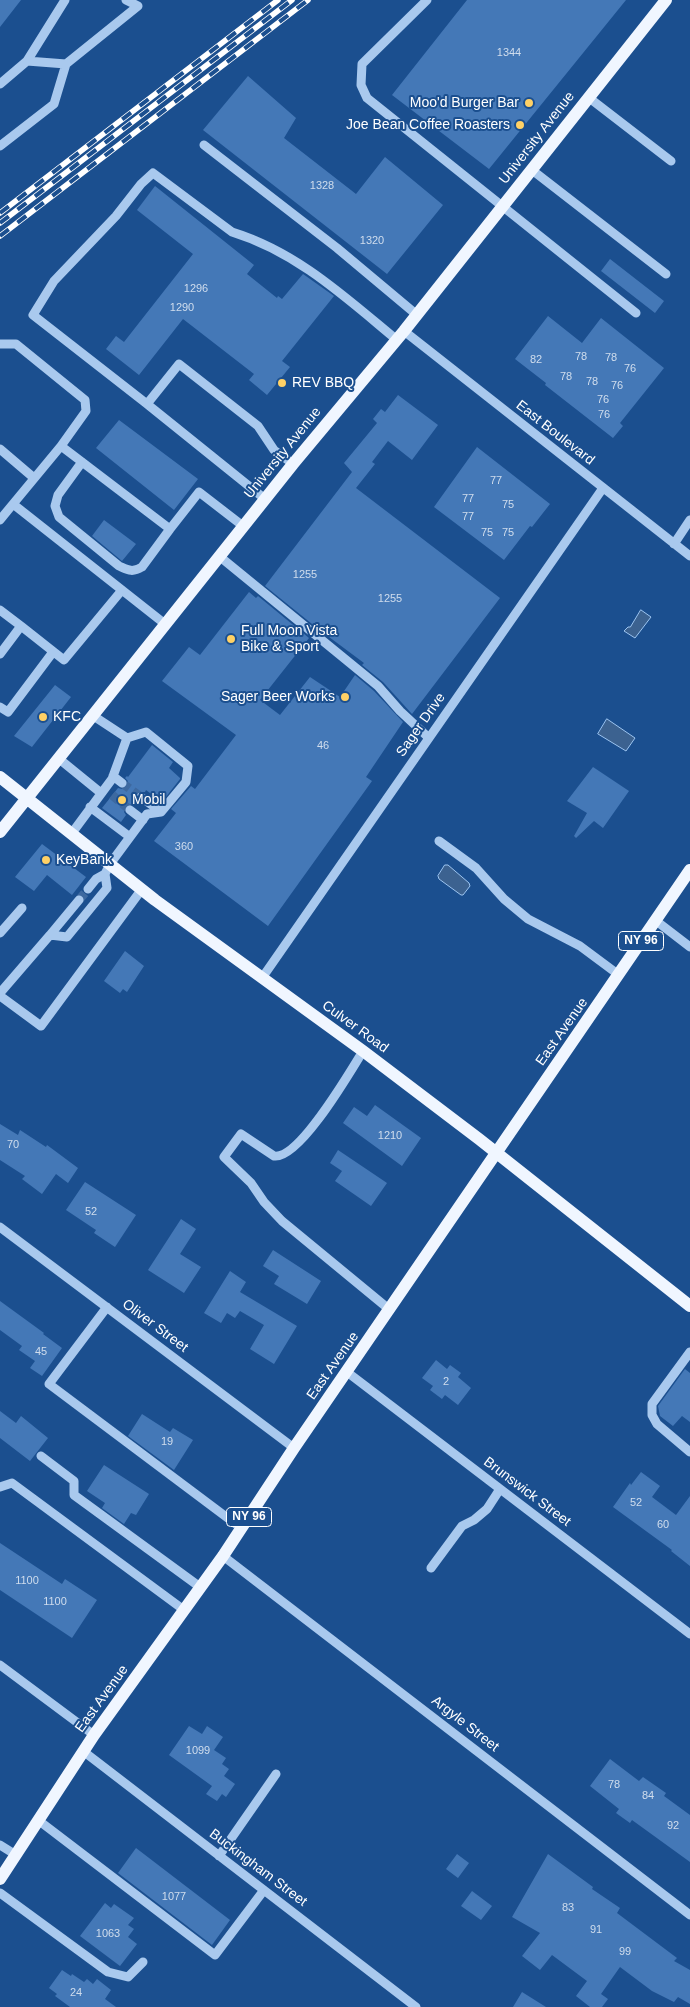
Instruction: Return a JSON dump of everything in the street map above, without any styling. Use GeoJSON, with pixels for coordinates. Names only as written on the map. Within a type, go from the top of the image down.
{"type":"FeatureCollection","features":[{"type":"Feature","properties":{"kind":"main road","name":"University Avenue"},"geometry":{"type":"LineString","coordinates":[[0,832],[293,464],[417,315],[666,0]]}},
{"type":"Feature","properties":{"kind":"main road","name":"Culver Road"},"geometry":{"type":"LineString","coordinates":[[0,777],[72,833],[108,869],[142,889],[363,1051],[497,1153],[690,1306]]}},
{"type":"Feature","properties":{"kind":"main road","name":"East Avenue"},"geometry":{"type":"LineString","coordinates":[[0,1879],[94,1735],[223,1556],[294,1448],[348,1372],[690,870]]}},
{"type":"Feature","properties":{"kind":"street"},"geometry":{"type":"LineString","coordinates":[[0,84],[27,61],[66,0]]}},
{"type":"Feature","properties":{"kind":"street"},"geometry":{"type":"LineString","coordinates":[[0,146],[54,104],[66,64],[138,6],[126,0]]}},
{"type":"Feature","properties":{"kind":"street"},"geometry":{"type":"LineString","coordinates":[[427,0],[362,64],[362,85],[367,98],[636,313]]}},
{"type":"Feature","properties":{"kind":"street"},"geometry":{"type":"LineString","coordinates":[[27,61],[66,64]]}},
{"type":"Feature","properties":{"kind":"street"},"geometry":{"type":"LineString","coordinates":[[588,97],[670,161]]}},
{"type":"Feature","properties":{"kind":"street"},"geometry":{"type":"LineString","coordinates":[[204,145],[337,248],[417,315]]}},
{"type":"Feature","properties":{"kind":"street"},"geometry":{"type":"LineString","coordinates":[[532,170],[666,274]]}},
{"type":"Feature","properties":{"kind":"street","name":"East Boulevard"},"geometry":{"type":"LineString","coordinates":[[147,404],[33,315],[54,281],[116,216],[141,184],[153,173],[232,232],[246,236],[289,256],[307,267],[603,488],[690,556]]}},
{"type":"Feature","properties":{"kind":"street"},"geometry":{"type":"LineString","coordinates":[[0,344],[16,344],[85,400],[86,411],[61,446],[0,520]]}},
{"type":"Feature","properties":{"kind":"street"},"geometry":{"type":"LineString","coordinates":[[265,499],[147,404],[180,364],[258,426],[274,450],[293,464]]}},
{"type":"Feature","properties":{"kind":"street"},"geometry":{"type":"LineString","coordinates":[[61,446],[170,529]]}},
{"type":"Feature","properties":{"kind":"street"},"geometry":{"type":"LineString","coordinates":[[0,449],[34,478]]}},
{"type":"Feature","properties":{"kind":"street"},"geometry":{"type":"LineString","coordinates":[[82,462],[58,495],[55,506],[59,517],[119,566],[130,571],[136,571],[142,567],[198,492],[243,526]]}},
{"type":"Feature","properties":{"kind":"street","name":"Sager Drive"},"geometry":{"type":"LineString","coordinates":[[262,978],[603,488]]}},
{"type":"Feature","properties":{"kind":"street"},"geometry":{"type":"LineString","coordinates":[[13,504],[165,624]]}},
{"type":"Feature","properties":{"kind":"street"},"geometry":{"type":"LineString","coordinates":[[674,544],[690,520]]}},
{"type":"Feature","properties":{"kind":"street"},"geometry":{"type":"LineString","coordinates":[[219,556],[378,686],[400,711],[429,738]]}},
{"type":"Feature","properties":{"kind":"street"},"geometry":{"type":"LineString","coordinates":[[0,610],[64,660],[122,590]]}},
{"type":"Feature","properties":{"kind":"street"},"geometry":{"type":"LineString","coordinates":[[0,654],[21,626]]}},
{"type":"Feature","properties":{"kind":"street"},"geometry":{"type":"LineString","coordinates":[[4,709],[53,652]]}},
{"type":"Feature","properties":{"kind":"street"},"geometry":{"type":"LineString","coordinates":[[92,715],[127,738]]}},
{"type":"Feature","properties":{"kind":"street"},"geometry":{"type":"LineString","coordinates":[[88,889],[108,869],[147,814],[161,812],[186,782],[188,766],[146,732],[127,738]]}},
{"type":"Feature","properties":{"kind":"street"},"geometry":{"type":"LineString","coordinates":[[72,833],[113,776],[127,738]]}},
{"type":"Feature","properties":{"kind":"street"},"geometry":{"type":"LineString","coordinates":[[58,758],[102,791],[112,795]]}},
{"type":"Feature","properties":{"kind":"street"},"geometry":{"type":"LineString","coordinates":[[113,776],[122,783]]}},
{"type":"Feature","properties":{"kind":"street"},"geometry":{"type":"LineString","coordinates":[[141,797],[161,812]]}},
{"type":"Feature","properties":{"kind":"street"},"geometry":{"type":"LineString","coordinates":[[90,807],[130,837]]}},
{"type":"Feature","properties":{"kind":"street"},"geometry":{"type":"LineString","coordinates":[[130,810],[143,820]]}},
{"type":"Feature","properties":{"kind":"street"},"geometry":{"type":"LineString","coordinates":[[439,841],[476,868],[504,899],[528,919],[580,946],[619,975]]}},
{"type":"Feature","properties":{"kind":"street"},"geometry":{"type":"LineString","coordinates":[[50,935],[67,937],[108,888],[108,869]]}},
{"type":"Feature","properties":{"kind":"street"},"geometry":{"type":"LineString","coordinates":[[79,900],[0,994],[41,1026],[142,889]]}},
{"type":"Feature","properties":{"kind":"street"},"geometry":{"type":"LineString","coordinates":[[0,933],[22,908]]}},
{"type":"Feature","properties":{"kind":"street"},"geometry":{"type":"LineString","coordinates":[[655,920],[690,948]]}},
{"type":"Feature","properties":{"kind":"street"},"geometry":{"type":"LineString","coordinates":[[363,1051],[310,1130],[285,1155],[274,1156],[240,1134],[224,1157],[252,1183],[264,1202],[282,1221],[390,1310]]}},
{"type":"Feature","properties":{"kind":"street","name":"Oliver Street"},"geometry":{"type":"LineString","coordinates":[[0,1227],[294,1448]]}},
{"type":"Feature","properties":{"kind":"street"},"geometry":{"type":"LineString","coordinates":[[107,1307],[50,1384],[242,1528]]}},
{"type":"Feature","properties":{"kind":"street"},"geometry":{"type":"LineString","coordinates":[[690,1352],[652,1404],[652,1416],[657,1424],[690,1452]]}},
{"type":"Feature","properties":{"kind":"street","name":"Brunswick Street"},"geometry":{"type":"LineString","coordinates":[[348,1372],[690,1634]]}},
{"type":"Feature","properties":{"kind":"street"},"geometry":{"type":"LineString","coordinates":[[41,1456],[74,1480],[74,1495],[200,1587]]}},
{"type":"Feature","properties":{"kind":"street"},"geometry":{"type":"LineString","coordinates":[[0,1487],[12,1483],[184,1610]]}},
{"type":"Feature","properties":{"kind":"street"},"geometry":{"type":"LineString","coordinates":[[431,1568],[462,1526],[474,1520],[487,1509],[500,1489]]}},
{"type":"Feature","properties":{"kind":"street","name":"Argyle Street"},"geometry":{"type":"LineString","coordinates":[[223,1556],[690,1915]]}},
{"type":"Feature","properties":{"kind":"street"},"geometry":{"type":"LineString","coordinates":[[0,1665],[94,1735]]}},
{"type":"Feature","properties":{"kind":"street","name":"Buckingham Street"},"geometry":{"type":"LineString","coordinates":[[83,1752],[416,2007]]}},
{"type":"Feature","properties":{"kind":"street"},"geometry":{"type":"LineString","coordinates":[[219,1856],[276,1774]]}},
{"type":"Feature","properties":{"kind":"street"},"geometry":{"type":"LineString","coordinates":[[38,1820],[215,1954],[264,1890]]}},
{"type":"Feature","properties":{"kind":"street"},"geometry":{"type":"LineString","coordinates":[[0,1845],[16,1855]]}},
{"type":"Feature","properties":{"kind":"street"},"geometry":{"type":"LineString","coordinates":[[0,1893],[108,1972],[128,1977],[144,1962]]}},
{"type":"Feature","properties":{"kind":"water"},"geometry":{"type":"Polygon","coordinates":[[[641,610],[651,617],[635,638],[624,631],[630,627],[641,610]]]}},
{"type":"Feature","properties":{"kind":"water"},"geometry":{"type":"Polygon","coordinates":[[[607,719],[635,738],[626,751],[598,734],[607,719]]]}},
{"type":"Feature","properties":{"kind":"water"},"geometry":{"type":"Polygon","coordinates":[[[445,865],[448,865],[469,883],[470,886],[463,895],[439,879],[438,876],[445,865]]]}},
{"type":"Feature","properties":{"kind":"building"},"geometry":{"type":"Polygon","coordinates":[[[0,0],[21,0],[0,27],[0,0]]]}},
{"type":"Feature","properties":{"kind":"building"},"geometry":{"type":"Polygon","coordinates":[[[467,0],[626,0],[489,169],[392,95],[467,0]]]}},
{"type":"Feature","properties":{"kind":"building"},"geometry":{"type":"Polygon","coordinates":[[[248,76],[296,118],[284,138],[356,194],[385,157],[443,205],[387,274],[203,130],[248,76]]]}},
{"type":"Feature","properties":{"kind":"building"},"geometry":{"type":"Polygon","coordinates":[[[155,186],[254,265],[247,274],[277,298],[278,296],[282,299],[303,274],[334,296],[282,361],[290,367],[267,395],[249,380],[254,374],[183,319],[139,375],[106,349],[116,336],[124,342],[193,254],[137,210],[155,186]]]}},
{"type":"Feature","properties":{"kind":"building"},"geometry":{"type":"Polygon","coordinates":[[[610,259],[664,301],[655,313],[601,271],[610,259]]]}},
{"type":"Feature","properties":{"kind":"building"},"geometry":{"type":"Polygon","coordinates":[[[548,316],[582,343],[601,318],[664,368],[620,423],[623,426],[613,438],[515,359],[548,316]]]}},
{"type":"Feature","properties":{"kind":"building"},"geometry":{"type":"Polygon","coordinates":[[[398,395],[438,425],[412,460],[388,441],[372,462],[375,464],[356,488],[500,598],[412,714],[383,682],[362,665],[364,663],[265,586],[352,472],[344,463],[377,423],[373,419],[381,409],[385,412],[398,395]]]}},
{"type":"Feature","properties":{"kind":"building"},"geometry":{"type":"Polygon","coordinates":[[[119,420],[198,479],[174,510],[96,448],[119,420]]]}},
{"type":"Feature","properties":{"kind":"building"},"geometry":{"type":"Polygon","coordinates":[[[477,447],[550,504],[504,560],[434,507],[477,447]]]}},
{"type":"Feature","properties":{"kind":"building"},"geometry":{"type":"Polygon","coordinates":[[[104,520],[136,544],[122,561],[92,536],[104,520]]]}},
{"type":"Feature","properties":{"kind":"building"},"geometry":{"type":"Polygon","coordinates":[[[249,592],[256,598],[258,596],[309,638],[260,700],[280,715],[310,677],[340,697],[355,675],[374,691],[403,722],[366,777],[372,781],[268,926],[154,841],[176,813],[171,809],[191,786],[195,789],[236,735],[162,681],[189,647],[200,655],[249,592]]]}},
{"type":"Feature","properties":{"kind":"building","name":"KFC"},"geometry":{"type":"Polygon","coordinates":[[[55,685],[71,697],[32,747],[14,736],[55,685]]]}},
{"type":"Feature","properties":{"kind":"building"},"geometry":{"type":"Polygon","coordinates":[[[152,745],[173,762],[169,768],[180,779],[162,802],[146,790],[145,792],[138,792],[135,796],[137,802],[134,805],[128,804],[125,807],[124,812],[126,815],[121,822],[102,808],[118,788],[127,787],[128,781],[125,778],[128,777],[152,745]]]}},
{"type":"Feature","properties":{"kind":"building"},"geometry":{"type":"Polygon","coordinates":[[[593,767],[629,791],[603,828],[594,821],[576,838],[574,836],[587,813],[567,801],[593,767]]]}},
{"type":"Feature","properties":{"kind":"building","name":"KeyBank"},"geometry":{"type":"Polygon","coordinates":[[[42,844],[86,877],[72,895],[47,875],[34,891],[15,877],[42,844]]]}},
{"type":"Feature","properties":{"kind":"building"},"geometry":{"type":"Polygon","coordinates":[[[125,951],[144,966],[127,992],[123,989],[120,993],[104,981],[125,951]]]}},
{"type":"Feature","properties":{"kind":"building"},"geometry":{"type":"Polygon","coordinates":[[[375,1105],[421,1138],[402,1166],[343,1123],[354,1107],[367,1116],[375,1105]]]}},
{"type":"Feature","properties":{"kind":"building"},"geometry":{"type":"Polygon","coordinates":[[[0,1124],[18,1135],[20,1130],[46,1147],[47,1145],[78,1168],[68,1183],[56,1174],[42,1194],[22,1179],[25,1176],[0,1160],[0,1124]]]}},
{"type":"Feature","properties":{"kind":"building"},"geometry":{"type":"Polygon","coordinates":[[[338,1150],[387,1183],[371,1206],[335,1181],[342,1171],[330,1163],[338,1150]]]}},
{"type":"Feature","properties":{"kind":"building"},"geometry":{"type":"Polygon","coordinates":[[[85,1182],[136,1215],[115,1247],[94,1233],[96,1230],[66,1210],[85,1182]]]}},
{"type":"Feature","properties":{"kind":"building"},"geometry":{"type":"Polygon","coordinates":[[[181,1219],[196,1229],[180,1254],[201,1267],[184,1293],[148,1270],[181,1219]]]}},
{"type":"Feature","properties":{"kind":"building"},"geometry":{"type":"Polygon","coordinates":[[[273,1250],[321,1281],[307,1304],[274,1284],[279,1276],[263,1266],[273,1250]]]}},
{"type":"Feature","properties":{"kind":"building"},"geometry":{"type":"Polygon","coordinates":[[[230,1271],[246,1282],[240,1292],[297,1326],[274,1364],[250,1349],[264,1325],[240,1311],[235,1318],[227,1313],[221,1323],[204,1313],[230,1271]]]}},
{"type":"Feature","properties":{"kind":"building"},"geometry":{"type":"Polygon","coordinates":[[[0,1301],[62,1348],[42,1376],[30,1368],[35,1361],[19,1350],[22,1346],[0,1330],[0,1301]]]}},
{"type":"Feature","properties":{"kind":"building"},"geometry":{"type":"Polygon","coordinates":[[[436,1360],[447,1369],[450,1365],[461,1373],[458,1377],[471,1388],[458,1405],[445,1395],[442,1399],[430,1390],[433,1386],[422,1378],[436,1360]]]}},
{"type":"Feature","properties":{"kind":"building"},"geometry":{"type":"Polygon","coordinates":[[[685,1369],[690,1373],[690,1422],[682,1416],[673,1426],[660,1416],[658,1406],[685,1369]]]}},
{"type":"Feature","properties":{"kind":"building"},"geometry":{"type":"Polygon","coordinates":[[[0,1411],[16,1423],[21,1416],[48,1438],[30,1461],[0,1438],[0,1411]]]}},
{"type":"Feature","properties":{"kind":"building"},"geometry":{"type":"Polygon","coordinates":[[[142,1414],[170,1432],[173,1428],[193,1440],[174,1470],[128,1436],[142,1414]]]}},
{"type":"Feature","properties":{"kind":"building"},"geometry":{"type":"Polygon","coordinates":[[[104,1465],[149,1494],[136,1515],[131,1513],[124,1524],[102,1508],[105,1503],[87,1491],[104,1465]]]}},
{"type":"Feature","properties":{"kind":"building"},"geometry":{"type":"Polygon","coordinates":[[[641,1472],[660,1486],[652,1497],[676,1515],[690,1496],[690,1566],[672,1550],[613,1507],[630,1483],[631,1485],[641,1472]]]}},
{"type":"Feature","properties":{"kind":"building"},"geometry":{"type":"Polygon","coordinates":[[[0,1543],[62,1584],[65,1579],[97,1600],[72,1638],[0,1590],[0,1543]]]}},
{"type":"Feature","properties":{"kind":"building"},"geometry":{"type":"Polygon","coordinates":[[[189,1726],[202,1734],[207,1726],[223,1737],[214,1750],[226,1758],[222,1764],[229,1769],[224,1776],[235,1784],[226,1797],[222,1794],[217,1801],[206,1794],[212,1786],[169,1755],[189,1726]]]}},
{"type":"Feature","properties":{"kind":"building"},"geometry":{"type":"Polygon","coordinates":[[[610,1759],[639,1781],[643,1777],[666,1793],[664,1796],[690,1815],[690,1862],[632,1820],[630,1823],[616,1813],[619,1809],[590,1786],[610,1759]]]}},
{"type":"Feature","properties":{"kind":"building"},"geometry":{"type":"Polygon","coordinates":[[[136,1848],[230,1920],[212,1945],[118,1873],[136,1848]]]}},
{"type":"Feature","properties":{"kind":"building"},"geometry":{"type":"Polygon","coordinates":[[[457,1854],[469,1863],[458,1878],[446,1869],[457,1854]]]}},
{"type":"Feature","properties":{"kind":"building"},"geometry":{"type":"Polygon","coordinates":[[[548,1854],[593,1887],[592,1889],[620,1908],[617,1913],[677,1958],[674,1961],[690,1970],[690,2004],[678,1997],[674,2002],[652,1991],[620,1967],[601,1994],[608,1999],[602,2007],[590,2007],[576,1996],[587,1981],[552,1955],[540,1970],[522,1956],[540,1933],[512,1917],[548,1854]]]}},
{"type":"Feature","properties":{"kind":"building"},"geometry":{"type":"Polygon","coordinates":[[[472,1891],[492,1906],[481,1920],[461,1906],[472,1891]]]}},
{"type":"Feature","properties":{"kind":"building"},"geometry":{"type":"Polygon","coordinates":[[[105,1903],[111,1908],[114,1904],[134,1918],[128,1925],[134,1929],[128,1937],[137,1944],[120,1966],[80,1936],[105,1903]]]}},
{"type":"Feature","properties":{"kind":"building"},"geometry":{"type":"Polygon","coordinates":[[[62,1970],[84,1982],[87,1979],[93,1984],[97,1979],[111,1990],[105,1999],[116,2007],[70,2007],[55,1996],[57,1994],[49,1988],[62,1970]]]}},
{"type":"Feature","properties":{"kind":"building"},"geometry":{"type":"Polygon","coordinates":[[[522,1992],[546,2007],[513,2007],[522,1992]]]}},
{"type":"Feature","properties":{"kind":"tunnel"},"geometry":{"type":"LineString","coordinates":[[122,783],[141,797]]}},
{"type":"Feature","properties":{"kind":"tunnel"},"geometry":{"type":"LineString","coordinates":[[112,795],[130,810]]}},
{"type":"Feature","properties":{"kind":"tunnel"},"geometry":{"type":"LineString","coordinates":[[79,900],[88,889]]}},
{"type":"Feature","properties":{"kind":"railway"},"geometry":{"type":"LineString","coordinates":[[0,213],[278,0]]}},
{"type":"Feature","properties":{"kind":"railway"},"geometry":{"type":"LineString","coordinates":[[0,223],[292,0]]}},
{"type":"Feature","properties":{"kind":"railway"},"geometry":{"type":"LineString","coordinates":[[0,236],[308,0]]}},
{"type":"Feature","properties":{"kind":"place","name":"Moo'd Burger Bar"},"geometry":{"type":"Point","coordinates":[529,103]}},
{"type":"Feature","properties":{"kind":"place","name":"Joe Bean Coffee Roasters"},"geometry":{"type":"Point","coordinates":[520,125]}},
{"type":"Feature","properties":{"kind":"place","name":"REV BBQ"},"geometry":{"type":"Point","coordinates":[282,383]}},
{"type":"Feature","properties":{"kind":"place","name":"Full Moon Vista Bike & Sport"},"geometry":{"type":"Point","coordinates":[231,639]}},
{"type":"Feature","properties":{"kind":"place","name":"Sager Beer Works"},"geometry":{"type":"Point","coordinates":[345,697]}},
{"type":"Feature","properties":{"kind":"place","name":"KFC"},"geometry":{"type":"Point","coordinates":[43,717]}},
{"type":"Feature","properties":{"kind":"place","name":"Mobil"},"geometry":{"type":"Point","coordinates":[122,800]}},
{"type":"Feature","properties":{"kind":"place","name":"KeyBank"},"geometry":{"type":"Point","coordinates":[46,860]}}]}
